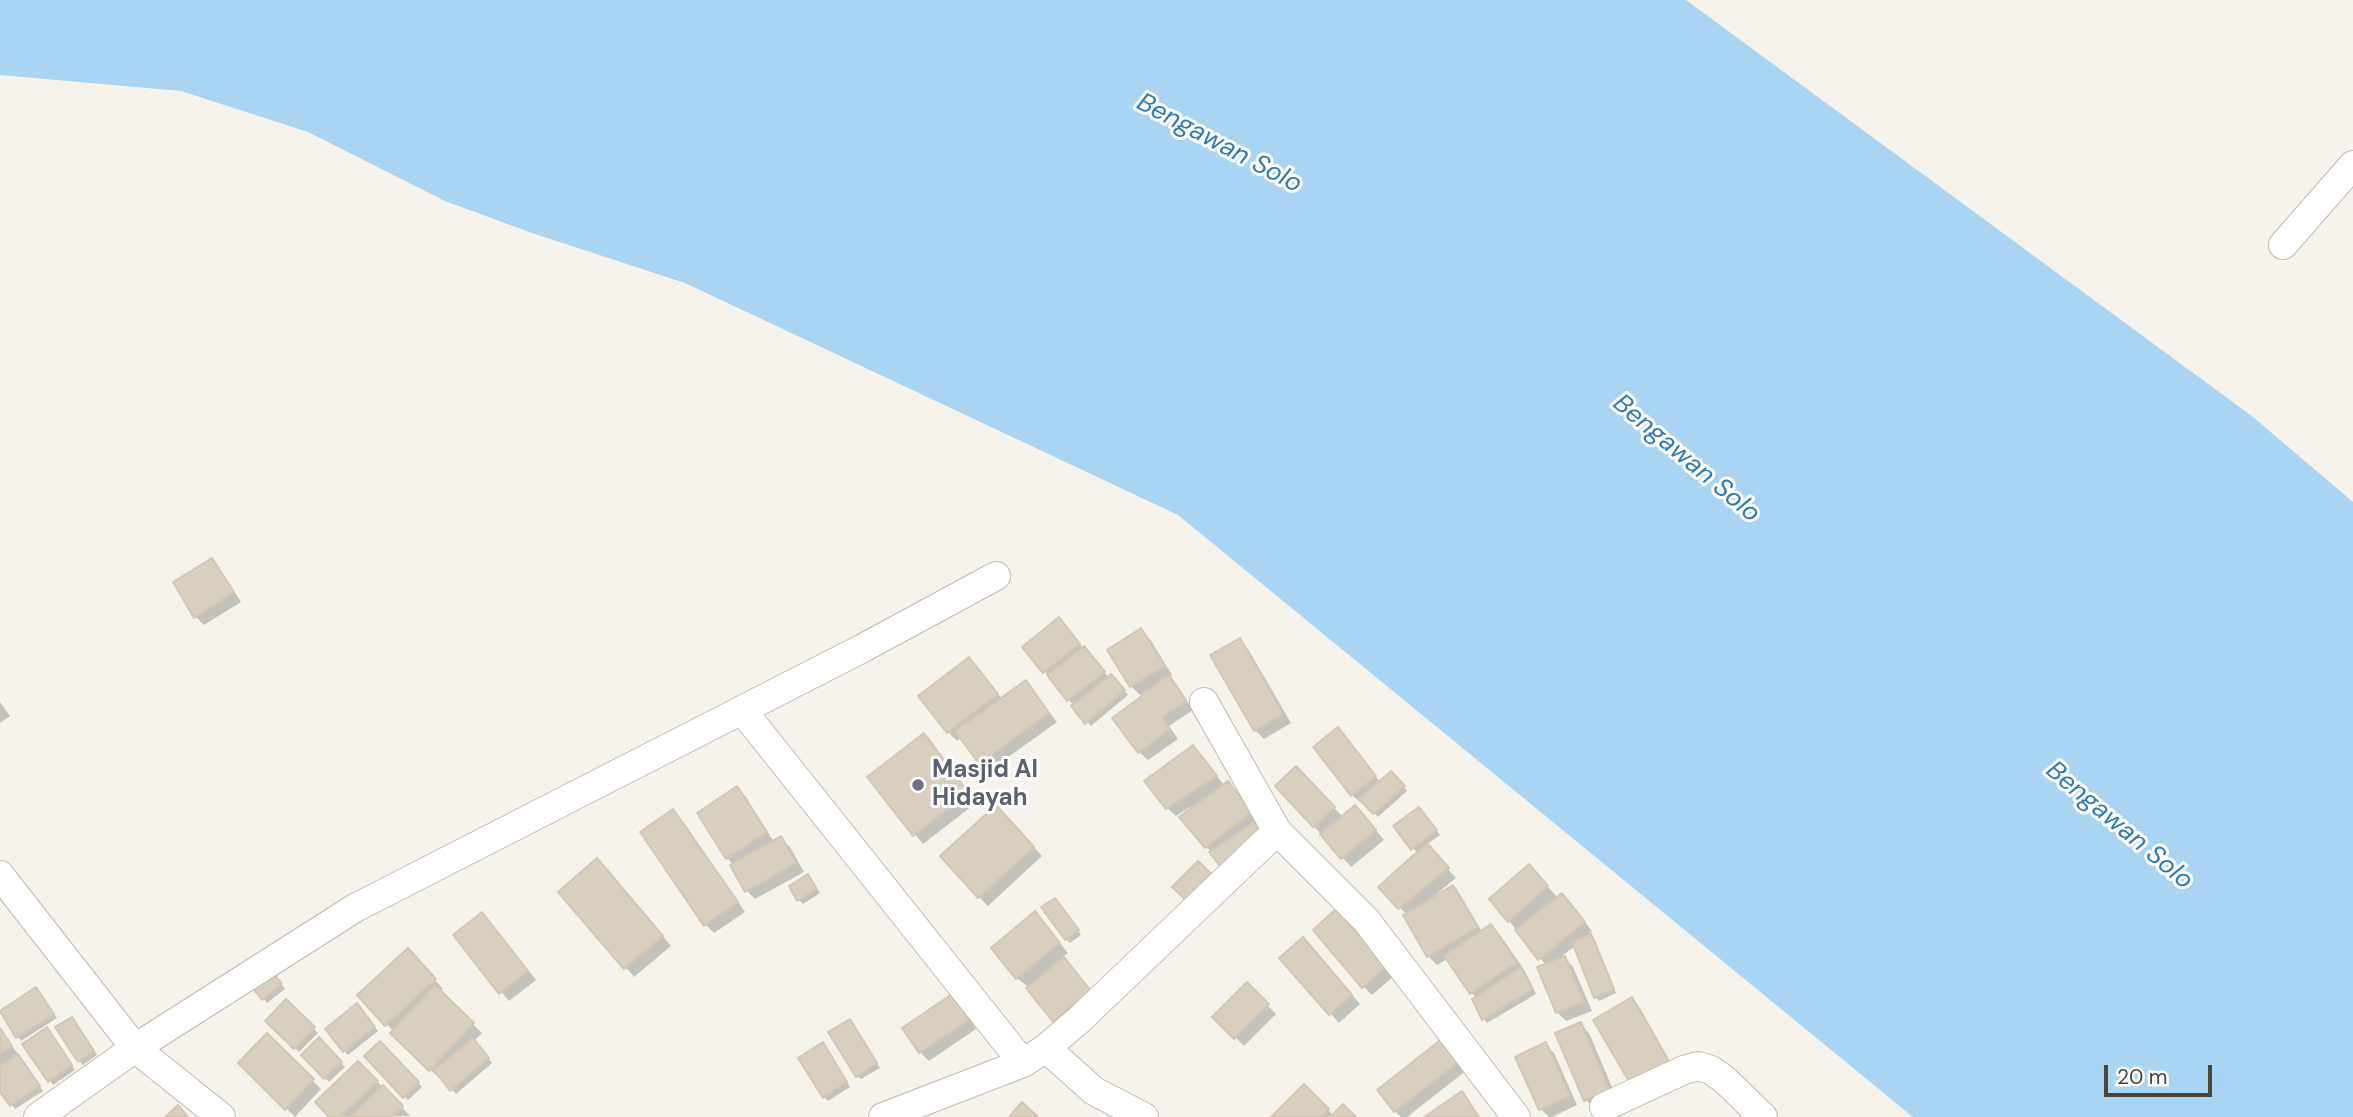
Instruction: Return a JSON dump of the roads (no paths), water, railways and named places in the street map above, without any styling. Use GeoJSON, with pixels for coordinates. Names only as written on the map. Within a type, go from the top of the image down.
{"type":"FeatureCollection","features":[{"type":"Feature","properties":{"kind":"street"},"geometry":{"type":"LineString","coordinates":[[2283,245],[2353,165]]}},
{"type":"Feature","properties":{"kind":"street"},"geometry":{"type":"LineString","coordinates":[[38,1117],[135,1048],[355,908],[863,648],[996,576]]}},
{"type":"Feature","properties":{"kind":"street"},"geometry":{"type":"LineString","coordinates":[[1204,702],[1277,831],[1366,920],[1516,1117]]}},
{"type":"Feature","properties":{"kind":"street"},"geometry":{"type":"LineString","coordinates":[[742,710],[1035,1055],[1094,1091],[1144,1117]]}},
{"type":"Feature","properties":{"kind":"street"},"geometry":{"type":"LineString","coordinates":[[883,1117],[1035,1055],[1079,1020],[1277,831]]}},
{"type":"Feature","properties":{"kind":"street"},"geometry":{"type":"LineString","coordinates":[[0,875],[135,1048],[221,1117]]}},
{"type":"Feature","properties":{"kind":"street"},"geometry":{"type":"LineString","coordinates":[[1599,1114],[1684,1070],[1698,1066],[1711,1070],[1726,1080],[1763,1117]]}},
{"type":"Feature","properties":{"kind":"water","name":"Bengawan Solo"},"geometry":{"type":"Polygon","coordinates":[[[0,0],[1686,0],[2253,417],[2353,502],[2353,1117],[1913,1117],[1178,515],[685,283],[532,233],[445,201],[308,132],[181,91],[0,75],[0,0]]]}},
{"type":"Feature","properties":{"kind":"place","name":"Masjid Al Hidayah"},"geometry":{"type":"Point","coordinates":[918,785]}}]}
